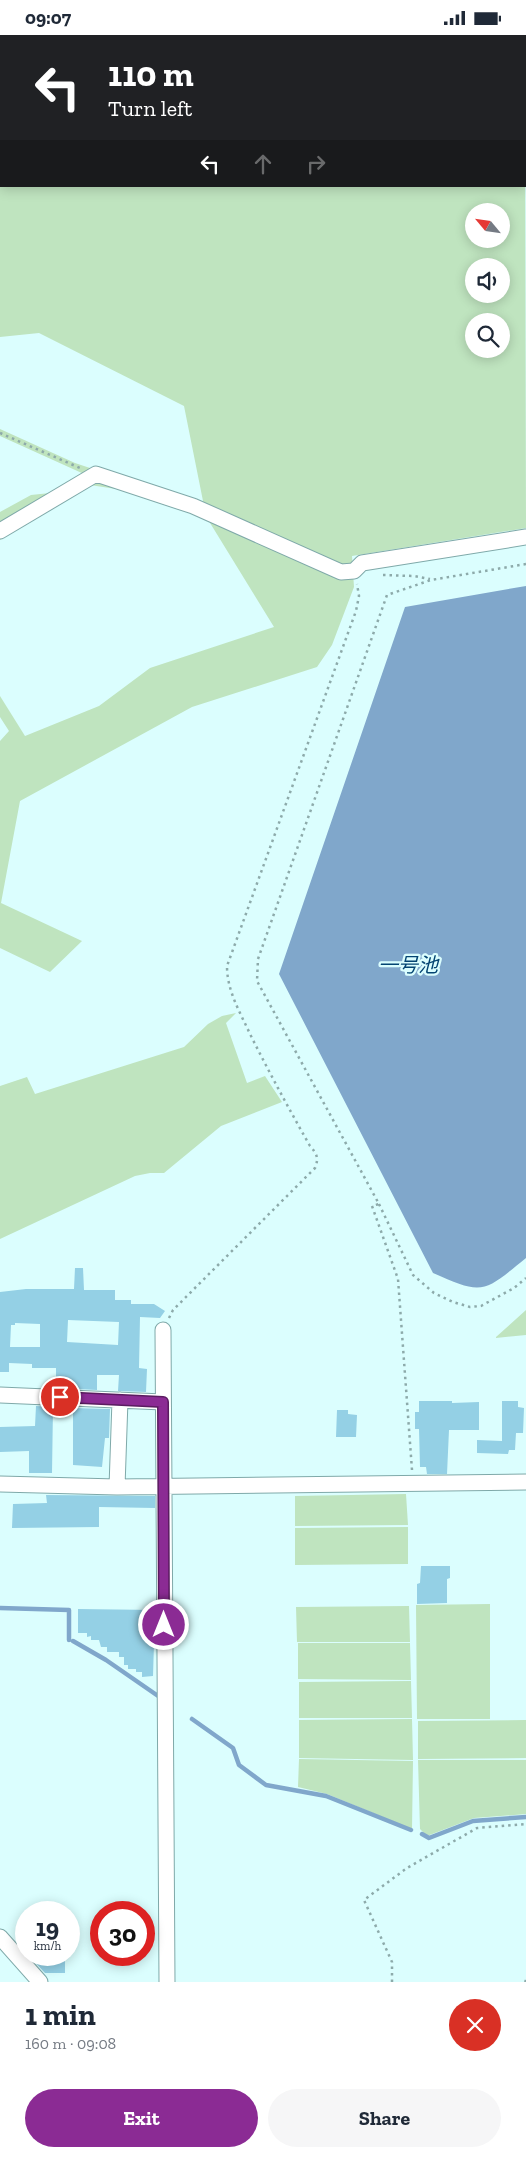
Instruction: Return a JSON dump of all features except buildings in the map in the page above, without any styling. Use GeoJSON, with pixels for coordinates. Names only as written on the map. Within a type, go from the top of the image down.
{"type":"FeatureCollection","features":[{"type":"Feature","properties":{"kind":"street"},"geometry":{"type":"LineString","coordinates":[[0,531],[96,474],[192,506],[341,572],[354,571],[362,563],[526,537]]}},
{"type":"Feature","properties":{"kind":"street"},"geometry":{"type":"LineString","coordinates":[[163,1330],[167,1982]]}},
{"type":"Feature","properties":{"kind":"street"},"geometry":{"type":"LineString","coordinates":[[0,1395],[163,1402]]}},
{"type":"Feature","properties":{"kind":"street"},"geometry":{"type":"LineString","coordinates":[[117,1487],[120,1400]]}},
{"type":"Feature","properties":{"kind":"street"},"geometry":{"type":"LineString","coordinates":[[0,1484],[117,1487],[526,1482]]}},
{"type":"Feature","properties":{"kind":"street"},"geometry":{"type":"LineString","coordinates":[[0,1937],[40,1982]]}},
{"type":"Feature","properties":{"kind":"path"},"geometry":{"type":"LineString","coordinates":[[0,433],[96,474]]}},
{"type":"Feature","properties":{"kind":"path"},"geometry":{"type":"LineString","coordinates":[[526,564],[431,580],[387,595],[258,959],[257,981],[380,1204],[413,1275],[434,1293],[452,1302],[470,1307],[481,1306],[514,1288],[526,1279]]}},
{"type":"Feature","properties":{"kind":"path"},"geometry":{"type":"LineString","coordinates":[[163,1330],[173,1310],[315,1168],[318,1161],[317,1153],[310,1146],[270,1073],[234,1000],[227,981],[227,966],[356,611],[359,596],[354,571]]}},
{"type":"Feature","properties":{"kind":"path"},"geometry":{"type":"LineString","coordinates":[[380,575],[414,576],[431,580]]}},
{"type":"Feature","properties":{"kind":"path"},"geometry":{"type":"LineString","coordinates":[[380,1204],[372,1206],[398,1279],[412,1484]]}},
{"type":"Feature","properties":{"kind":"path"},"geometry":{"type":"LineString","coordinates":[[392,1982],[392,1962],[364,1900],[407,1868],[477,1828],[526,1823]]}},
{"type":"Feature","properties":{"kind":"green space"},"geometry":{"type":"Polygon","coordinates":[[[0,187],[525,187],[526,528],[352,556],[354,587],[332,645],[317,667],[192,707],[20,801],[1,903],[82,941],[50,972],[0,948],[0,741],[9,731],[0,717],[0,696],[25,736],[99,706],[150,668],[274,627],[207,518],[149,494],[90,485],[0,540],[0,512],[31,495],[50,493],[84,474],[0,436],[0,429],[75,463],[204,506],[184,406],[39,333],[0,337],[0,187]]]}},
{"type":"Feature","properties":{"kind":"green space"},"geometry":{"type":"Polygon","coordinates":[[[236,1013],[226,1023],[247,1083],[265,1076],[282,1102],[221,1126],[164,1173],[135,1176],[0,1239],[0,1086],[27,1077],[35,1094],[184,1047],[208,1024],[222,1016],[236,1013]]]}},
{"type":"Feature","properties":{"kind":"green space"},"geometry":{"type":"Polygon","coordinates":[[[526,1310],[526,1335],[496,1338],[496,1337],[526,1310]]]}},
{"type":"Feature","properties":{"kind":"green space"},"geometry":{"type":"Polygon","coordinates":[[[406,1494],[408,1525],[295,1526],[295,1496],[406,1494]]]}},
{"type":"Feature","properties":{"kind":"green space"},"geometry":{"type":"Polygon","coordinates":[[[408,1527],[408,1564],[295,1565],[295,1528],[408,1527]]]}},
{"type":"Feature","properties":{"kind":"green space"},"geometry":{"type":"Polygon","coordinates":[[[490,1604],[490,1719],[417,1719],[416,1605],[490,1604]]]}},
{"type":"Feature","properties":{"kind":"green space"},"geometry":{"type":"Polygon","coordinates":[[[409,1606],[410,1642],[297,1642],[296,1607],[409,1606]]]}},
{"type":"Feature","properties":{"kind":"green space"},"geometry":{"type":"Polygon","coordinates":[[[298,1643],[410,1643],[411,1680],[298,1679],[298,1643]]]}},
{"type":"Feature","properties":{"kind":"green space"},"geometry":{"type":"Polygon","coordinates":[[[411,1681],[412,1718],[299,1718],[299,1682],[411,1681]]]}},
{"type":"Feature","properties":{"kind":"green space"},"geometry":{"type":"Polygon","coordinates":[[[412,1719],[413,1760],[299,1758],[299,1720],[412,1719]]]}},
{"type":"Feature","properties":{"kind":"green space"},"geometry":{"type":"Polygon","coordinates":[[[526,1720],[526,1758],[418,1759],[418,1721],[526,1720]]]}},
{"type":"Feature","properties":{"kind":"green space"},"geometry":{"type":"Polygon","coordinates":[[[299,1759],[413,1761],[412,1829],[327,1794],[298,1787],[299,1759]]]}},
{"type":"Feature","properties":{"kind":"green space"},"geometry":{"type":"Polygon","coordinates":[[[418,1760],[526,1760],[526,1814],[474,1818],[427,1836],[420,1829],[418,1760]]]}},
{"type":"Feature","properties":{"kind":"water","name":"一号池"},"geometry":{"type":"Polygon","coordinates":[[[526,586],[526,1258],[492,1284],[474,1287],[463,1285],[433,1273],[279,974],[405,607],[526,586]]]}},
{"type":"Feature","properties":{"kind":"waterway"},"geometry":{"type":"LineString","coordinates":[[0,1608],[69,1610],[69,1640]]}},
{"type":"Feature","properties":{"kind":"waterway"},"geometry":{"type":"LineString","coordinates":[[73,1641],[106,1660],[161,1698]]}},
{"type":"Feature","properties":{"kind":"waterway"},"geometry":{"type":"LineString","coordinates":[[192,1719],[233,1748],[239,1765],[266,1785],[326,1796],[411,1830]]}},
{"type":"Feature","properties":{"kind":"waterway"},"geometry":{"type":"LineString","coordinates":[[422,1834],[429,1838],[473,1821],[526,1817]]}},
{"type":"Feature","properties":{"kind":"route"},"geometry":{"type":"LineString","coordinates":[[60,1397],[163,1402],[164,1625]]}}]}
